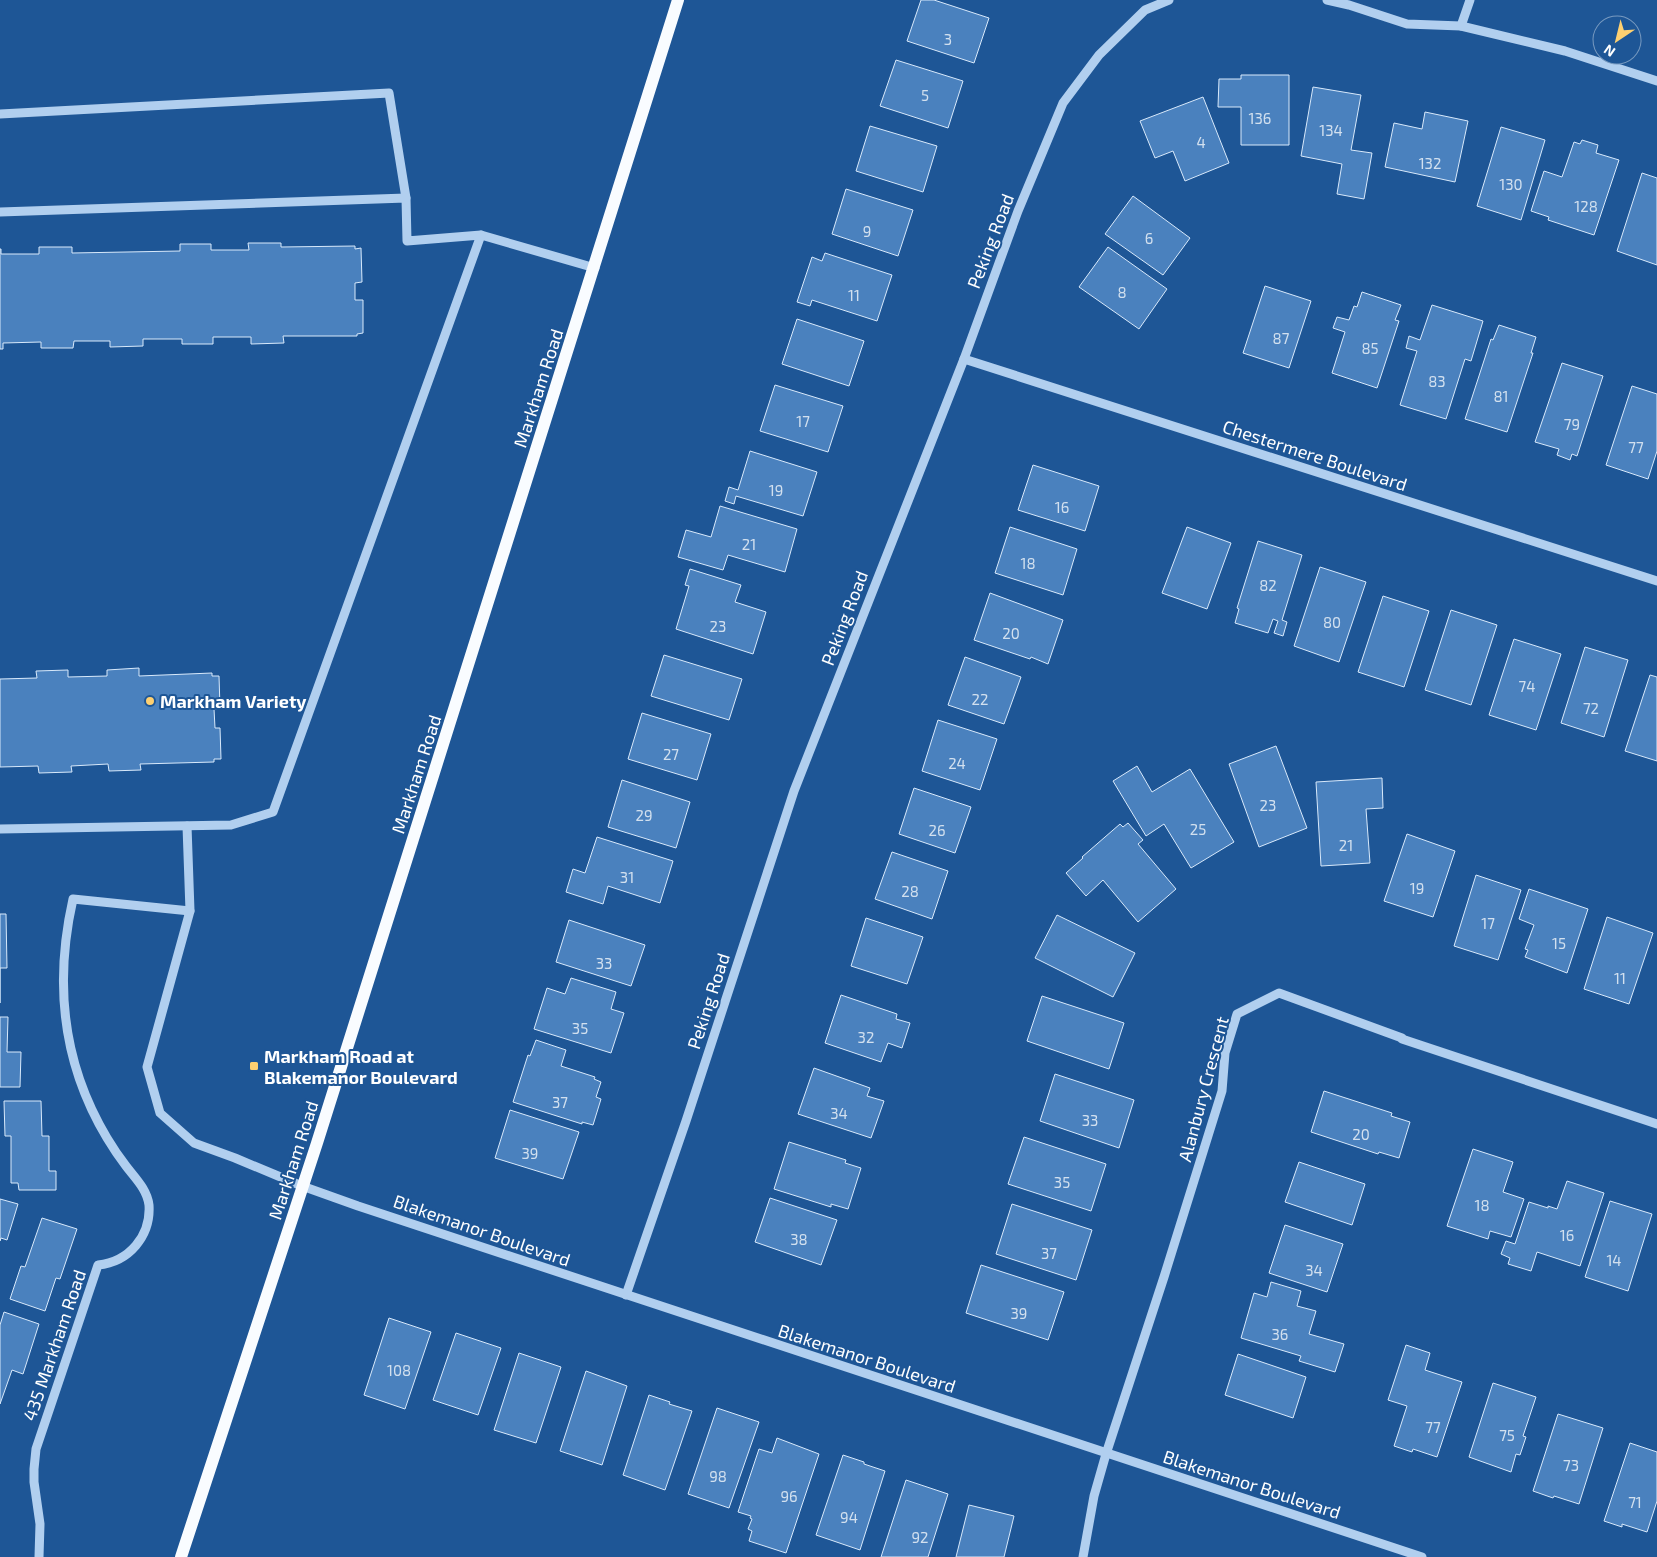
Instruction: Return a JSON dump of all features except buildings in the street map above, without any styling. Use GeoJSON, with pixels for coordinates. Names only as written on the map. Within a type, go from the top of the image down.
{"type":"FeatureCollection","features":[{"type":"Feature","properties":{"kind":"main road","name":"Markham Road"},"geometry":{"type":"LineString","coordinates":[[181,1557],[302,1186],[318,1144],[678,0]]}},
{"type":"Feature","properties":{"kind":"street","name":"Peking Road"},"geometry":{"type":"LineString","coordinates":[[626,1295],[686,1121],[794,791],[964,359],[1018,211],[1063,103],[1099,55],[1146,10],[1170,0]]}},
{"type":"Feature","properties":{"kind":"street"},"geometry":{"type":"LineString","coordinates":[[1327,0],[1349,5],[1407,24],[1461,26],[1565,51],[1657,81]]}},
{"type":"Feature","properties":{"kind":"street"},"geometry":{"type":"LineString","coordinates":[[1461,26],[1470,0]]}},
{"type":"Feature","properties":{"kind":"street"},"geometry":{"type":"LineString","coordinates":[[0,114],[389,93],[406,198],[407,241],[481,235],[595,268]]}},
{"type":"Feature","properties":{"kind":"street"},"geometry":{"type":"LineString","coordinates":[[0,212],[406,198]]}},
{"type":"Feature","properties":{"kind":"street"},"geometry":{"type":"LineString","coordinates":[[0,829],[232,825],[273,812],[481,235]]}},
{"type":"Feature","properties":{"kind":"street","name":"Chestermere Boulevard"},"geometry":{"type":"LineString","coordinates":[[964,359],[1657,581]]}},
{"type":"Feature","properties":{"kind":"street"},"geometry":{"type":"LineString","coordinates":[[187,826],[190,911],[147,1067],[160,1113],[194,1143],[302,1186]]}},
{"type":"Feature","properties":{"kind":"street","name":"435 Markham Road"},"geometry":{"type":"LineString","coordinates":[[39,1557],[40,1524],[35,1496],[34,1469],[40,1436],[98,1265],[112,1263],[123,1258],[137,1246],[145,1230],[149,1214],[148,1201],[141,1184],[112,1146],[92,1110],[71,1052],[64,1011],[63,970],[73,899],[190,911]]}},
{"type":"Feature","properties":{"kind":"street","name":"Alanbury Crescent"},"geometry":{"type":"LineString","coordinates":[[1083,1557],[1094,1496],[1106,1454],[1164,1278],[1222,1092],[1225,1053],[1237,1014],[1279,993],[1402,1039],[1657,1124]]}},
{"type":"Feature","properties":{"kind":"street","name":"Blakemanor Boulevard"},"geometry":{"type":"LineString","coordinates":[[302,1186],[626,1295],[1422,1557]]}},
{"type":"Feature","properties":{"kind":"place","name":"Markham Variety"},"geometry":{"type":"Point","coordinates":[150,701]}},
{"type":"Feature","properties":{"kind":"place","name":"Markham Road at Blakemanor Boulevard"},"geometry":{"type":"Point","coordinates":[254,1066]}}]}
